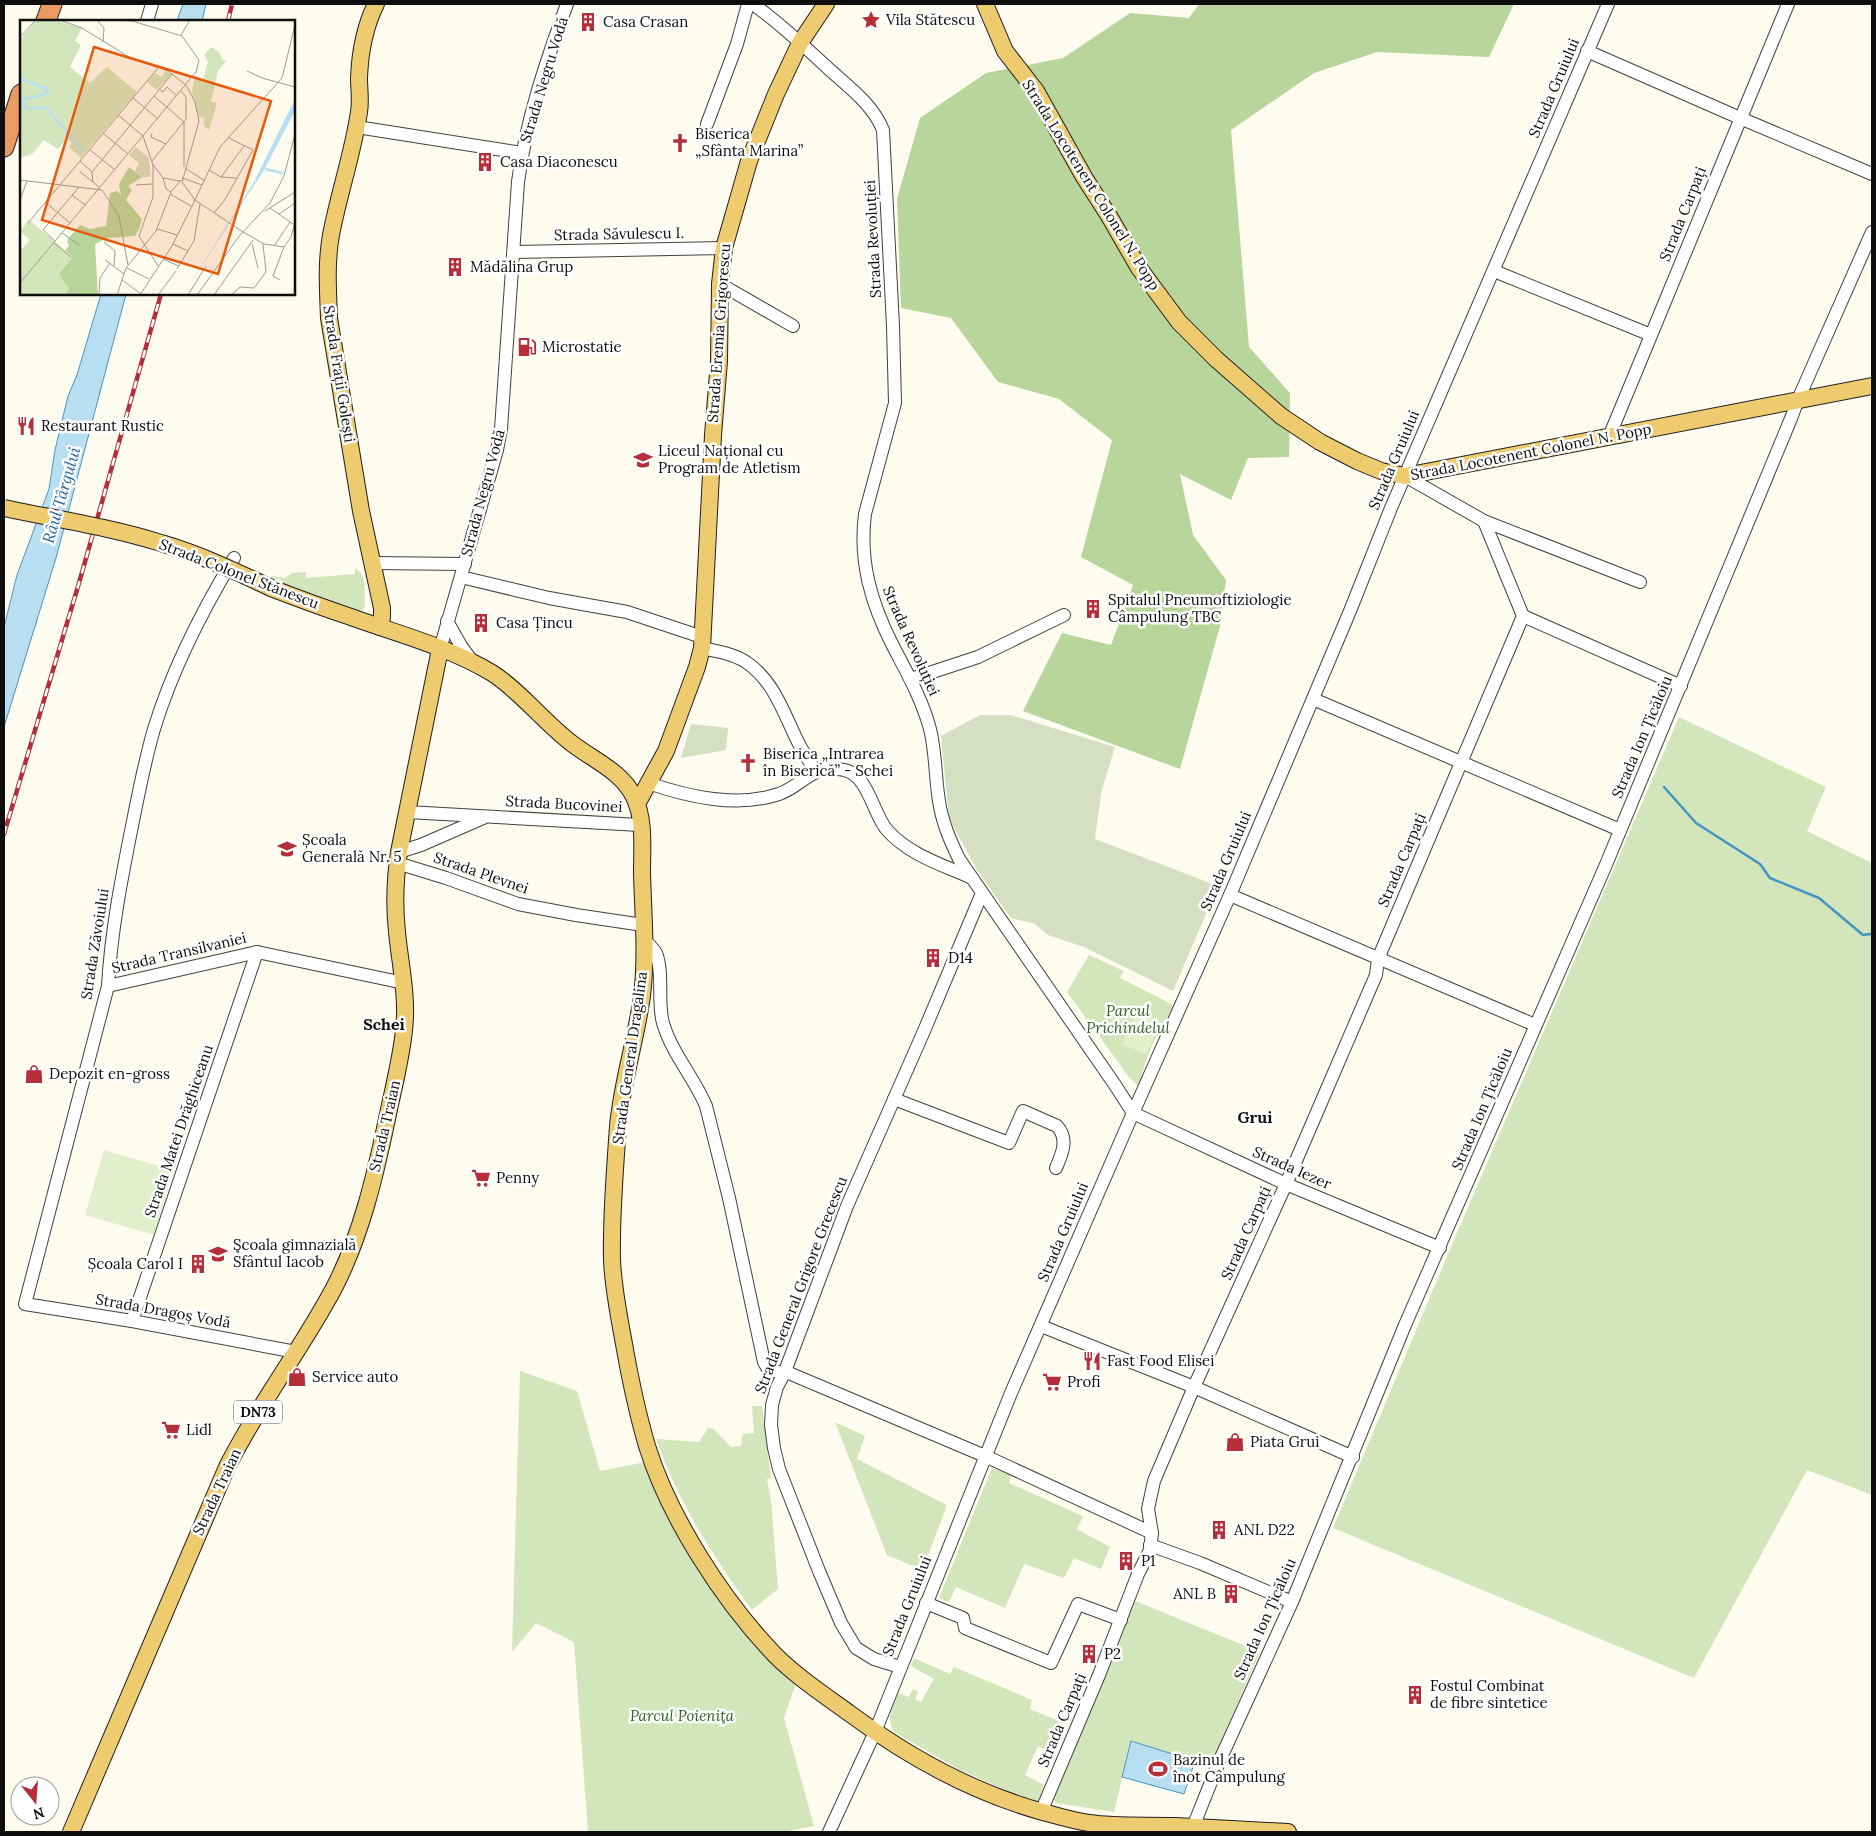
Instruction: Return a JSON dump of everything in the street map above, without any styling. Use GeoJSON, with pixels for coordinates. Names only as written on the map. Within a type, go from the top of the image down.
{"type":"FeatureCollection","features":[{"type":"Feature","properties":{"kind":"highway"},"geometry":{"type":"LineString","coordinates":[[46,20],[52,4]]}},
{"type":"Feature","properties":{"kind":"highway"},"geometry":{"type":"LineString","coordinates":[[4,147],[20,97]]}},
{"type":"Feature","properties":{"kind":"main road","name":"Strada Frații Golești"},"geometry":{"type":"LineString","coordinates":[[376,4],[362,47],[359,79],[360,109],[331,234],[328,290],[330,328],[361,511],[382,608],[380,627]]}},
{"type":"Feature","properties":{"kind":"main road","name":"Strada Eremia Grigorescu"},"geometry":{"type":"LineString","coordinates":[[637,804],[666,750],[697,667],[702,643],[712,435],[719,361],[720,284],[724,248],[749,161],[776,94],[800,43],[826,4]]}},
{"type":"Feature","properties":{"kind":"main road","name":"Strada Locotenent Colonel N. Popp"},"geometry":{"type":"LineString","coordinates":[[985,4],[1005,51],[1036,91],[1139,268],[1179,322],[1216,359],[1289,421],[1320,442],[1381,471],[1405,476],[1797,402],[1872,386]]}},
{"type":"Feature","properties":{"kind":"main road","name":"Strada Colonel Stănescu"},"geometry":{"type":"LineString","coordinates":[[4,508],[118,531],[161,542],[217,563],[271,588],[440,649]]}},
{"type":"Feature","properties":{"kind":"main road"},"geometry":{"type":"LineString","coordinates":[[408,636],[418,646],[434,676],[455,665],[476,665]]}},
{"type":"Feature","properties":{"kind":"main road","name":"Strada General Dragalina"},"geometry":{"type":"LineString","coordinates":[[440,649],[476,665],[506,683],[565,738],[615,773],[626,785],[637,804],[640,824],[643,932],[642,996],[620,1106],[615,1170],[612,1255],[615,1292],[633,1390],[648,1449],[658,1476],[688,1536],[733,1604],[758,1637],[796,1674],[875,1732],[967,1783],[1041,1812],[1090,1823],[1282,1832]]}},
{"type":"Feature","properties":{"kind":"main road","name":"Strada Negru Vodă"},"geometry":{"type":"LineString","coordinates":[[404,982],[395,911],[398,858],[440,649]]}},
{"type":"Feature","properties":{"kind":"main road","name":"Strada Traian"},"geometry":{"type":"LineString","coordinates":[[71,1832],[227,1468],[249,1427],[320,1313],[347,1260],[358,1232],[394,1086],[404,1028],[404,982]]}},
{"type":"Feature","properties":{"kind":"street"},"geometry":{"type":"LineString","coordinates":[[147,20],[152,4]]}},
{"type":"Feature","properties":{"kind":"street","name":"Strada Negru Vodă"},"geometry":{"type":"LineString","coordinates":[[440,649],[497,450],[501,429],[518,182],[522,153],[533,104],[567,4]]}},
{"type":"Feature","properties":{"kind":"street"},"geometry":{"type":"LineString","coordinates":[[707,124],[737,44],[748,4]]}},
{"type":"Feature","properties":{"kind":"street","name":"Strada Revoluției"},"geometry":{"type":"LineString","coordinates":[[753,4],[773,18],[871,109],[883,130],[895,403],[865,514],[863,555],[876,609],[921,701],[930,730],[935,752],[939,802],[944,823],[959,859],[1110,1077],[1132,1113]]}},
{"type":"Feature","properties":{"kind":"street","name":"Strada Gruiului"},"geometry":{"type":"LineString","coordinates":[[830,1832],[875,1732],[985,1456],[1132,1113],[1230,895],[1405,476],[1608,4]]}},
{"type":"Feature","properties":{"kind":"street","name":"Strada Carpați"},"geometry":{"type":"LineString","coordinates":[[1609,436],[1788,4]]}},
{"type":"Feature","properties":{"kind":"street"},"geometry":{"type":"LineString","coordinates":[[1588,51],[1872,174]]}},
{"type":"Feature","properties":{"kind":"street"},"geometry":{"type":"LineString","coordinates":[[357,127],[522,153]]}},
{"type":"Feature","properties":{"kind":"street","name":"Strada Ion Țicăloiu"},"geometry":{"type":"LineString","coordinates":[[1193,1827],[1219,1762],[1292,1602],[1405,1325],[1620,830],[1797,402],[1872,232]]}},
{"type":"Feature","properties":{"kind":"street","name":"Strada Săvulescu I."},"geometry":{"type":"LineString","coordinates":[[514,252],[724,248]]}},
{"type":"Feature","properties":{"kind":"street"},"geometry":{"type":"LineString","coordinates":[[1494,271],[1651,335]]}},
{"type":"Feature","properties":{"kind":"street"},"geometry":{"type":"LineString","coordinates":[[720,284],[793,326]]}},
{"type":"Feature","properties":{"kind":"street"},"geometry":{"type":"LineString","coordinates":[[1405,476],[1484,521],[1640,582]]}},
{"type":"Feature","properties":{"kind":"street"},"geometry":{"type":"LineString","coordinates":[[1484,521],[1523,616],[1681,686]]}},
{"type":"Feature","properties":{"kind":"street","name":"Strada Zăvoiului"},"geometry":{"type":"LineString","coordinates":[[25,1304],[108,986],[110,958],[125,860],[149,747],[178,665],[212,594],[234,558]]}},
{"type":"Feature","properties":{"kind":"street"},"geometry":{"type":"LineString","coordinates":[[372,563],[464,564]]}},
{"type":"Feature","properties":{"kind":"street"},"geometry":{"type":"LineString","coordinates":[[461,577],[549,598],[627,612],[745,661],[770,685],[801,748],[816,771]]}},
{"type":"Feature","properties":{"kind":"street"},"geometry":{"type":"LineString","coordinates":[[911,679],[978,657],[1064,616]]}},
{"type":"Feature","properties":{"kind":"street","name":"Strada Carpați"},"geometry":{"type":"LineString","coordinates":[[1041,1812],[1121,1620],[1151,1539],[1148,1509],[1154,1482],[1376,975],[1378,959],[1523,616]]}},
{"type":"Feature","properties":{"kind":"street"},"geometry":{"type":"LineString","coordinates":[[447,621],[461,646],[476,665]]}},
{"type":"Feature","properties":{"kind":"street"},"geometry":{"type":"LineString","coordinates":[[1313,699],[1620,830]]}},
{"type":"Feature","properties":{"kind":"street"},"geometry":{"type":"LineString","coordinates":[[648,783],[669,790],[712,799],[751,800],[780,794],[816,771],[846,770],[859,778],[886,829],[919,855],[972,878]]}},
{"type":"Feature","properties":{"kind":"street","name":"Strada Bucovinei"},"geometry":{"type":"LineString","coordinates":[[407,812],[640,824]]}},
{"type":"Feature","properties":{"kind":"street","name":"Strada Bucovinei"},"geometry":{"type":"LineString","coordinates":[[398,858],[421,845],[486,817]]}},
{"type":"Feature","properties":{"kind":"street","name":"Strada Plevnei"},"geometry":{"type":"LineString","coordinates":[[398,858],[518,904],[576,915],[643,932]]}},
{"type":"Feature","properties":{"kind":"street","name":"Strada General Grigore Grecescu"},"geometry":{"type":"LineString","coordinates":[[900,1668],[874,1660],[856,1648],[841,1623],[779,1469],[771,1425],[772,1405],[777,1386],[784,1373],[847,1206],[982,893]]}},
{"type":"Feature","properties":{"kind":"street"},"geometry":{"type":"LineString","coordinates":[[1230,895],[1535,1025]]}},
{"type":"Feature","properties":{"kind":"street"},"geometry":{"type":"LineString","coordinates":[[643,932],[655,952],[658,965],[662,1021],[668,1038],[706,1106],[729,1198],[764,1362],[768,1369],[784,1373],[985,1456],[1200,1563],[1292,1602]]}},
{"type":"Feature","properties":{"kind":"street","name":"Strada Transilvaniei"},"geometry":{"type":"LineString","coordinates":[[108,986],[257,952],[404,982]]}},
{"type":"Feature","properties":{"kind":"street","name":"Strada Matei Drăghiceanu"},"geometry":{"type":"LineString","coordinates":[[132,1321],[257,952]]}},
{"type":"Feature","properties":{"kind":"street"},"geometry":{"type":"LineString","coordinates":[[894,1099],[1009,1143],[1023,1111],[1057,1126],[1061,1130],[1064,1149],[1056,1168]]}},
{"type":"Feature","properties":{"kind":"street","name":"Strada Iezer"},"geometry":{"type":"LineString","coordinates":[[1132,1113],[1286,1184],[1440,1248]]}},
{"type":"Feature","properties":{"kind":"street","name":"Strada Dragoș Vodă"},"geometry":{"type":"LineString","coordinates":[[25,1304],[132,1321],[296,1352]]}},
{"type":"Feature","properties":{"kind":"street"},"geometry":{"type":"LineString","coordinates":[[1041,1326],[1194,1387],[1352,1457]]}},
{"type":"Feature","properties":{"kind":"street"},"geometry":{"type":"LineString","coordinates":[[926,1603],[963,1618],[965,1628],[1052,1664],[1078,1604],[1121,1620]]}},
{"type":"Feature","properties":{"kind":"green space"},"geometry":{"type":"Polygon","coordinates":[[[1199,4],[1514,4],[1489,57],[1377,52],[1314,73],[1231,130],[1249,347],[1290,393],[1289,457],[1248,458],[1231,500],[1180,474],[1193,535],[1226,580],[1220,626],[1180,769],[1023,711],[1062,633],[1111,645],[1133,585],[1081,557],[1112,440],[1059,399],[998,382],[951,318],[901,308],[897,199],[920,118],[986,73],[1063,58],[1130,13],[1189,18],[1199,4]]]}},
{"type":"Feature","properties":{"kind":"green space"},"geometry":{"type":"Polygon","coordinates":[[[355,568],[362,575],[365,591],[365,607],[357,611],[269,579],[271,576],[285,578],[292,573],[306,572],[306,578],[355,574],[355,568]]]}},
{"type":"Feature","properties":{"kind":"green space"},"geometry":{"type":"Polygon","coordinates":[[[980,715],[1011,715],[1115,747],[1101,793],[1095,839],[1218,886],[1173,991],[1084,947],[1048,935],[1035,924],[1011,918],[977,870],[949,818],[941,736],[980,715]]]}},
{"type":"Feature","properties":{"kind":"green space"},"geometry":{"type":"Polygon","coordinates":[[[1679,717],[1826,787],[1807,831],[1870,862],[1872,859],[1872,1495],[1807,1470],[1694,1678],[1333,1528],[1456,1235],[1679,717]]]}},
{"type":"Feature","properties":{"kind":"green space"},"geometry":{"type":"Polygon","coordinates":[[[691,724],[728,728],[726,750],[681,758],[691,724]]]}},
{"type":"Feature","properties":{"kind":"green space","name":"Parcul Prichindelul"},"geometry":{"type":"Polygon","coordinates":[[[1089,955],[1124,971],[1120,978],[1175,1006],[1164,1021],[1145,1063],[1141,1081],[1137,1085],[1129,1077],[1067,992],[1089,955]]]}},
{"type":"Feature","properties":{"kind":"green space"},"geometry":{"type":"Polygon","coordinates":[[[1136,1012],[1160,1022],[1146,1054],[1122,1044],[1136,1012]]]}},
{"type":"Feature","properties":{"kind":"green space"},"geometry":{"type":"Polygon","coordinates":[[[104,1150],[173,1170],[154,1235],[85,1215],[104,1150]]]}},
{"type":"Feature","properties":{"kind":"green space","name":"Parcul Poieniţa"},"geometry":{"type":"Polygon","coordinates":[[[520,1371],[577,1391],[600,1471],[646,1462],[716,1595],[772,1665],[796,1683],[784,1718],[814,1826],[783,1832],[588,1832],[574,1642],[536,1623],[512,1652],[520,1371]]]}},
{"type":"Feature","properties":{"kind":"green space"},"geometry":{"type":"Polygon","coordinates":[[[752,1406],[762,1406],[771,1478],[767,1479],[771,1500],[778,1589],[752,1610],[710,1549],[698,1528],[675,1484],[656,1439],[699,1442],[708,1428],[714,1429],[731,1447],[741,1446],[743,1434],[754,1433],[752,1406]]]}},
{"type":"Feature","properties":{"kind":"green space"},"geometry":{"type":"Polygon","coordinates":[[[835,1422],[865,1436],[857,1459],[947,1505],[927,1558],[922,1557],[918,1568],[887,1555],[835,1422]]]}},
{"type":"Feature","properties":{"kind":"green space"},"geometry":{"type":"Polygon","coordinates":[[[992,1468],[1012,1475],[1009,1483],[1083,1516],[1077,1529],[1110,1547],[1101,1569],[1074,1558],[1064,1578],[1024,1564],[1005,1608],[956,1587],[949,1602],[939,1598],[992,1468]]]}},
{"type":"Feature","properties":{"kind":"green space"},"geometry":{"type":"Polygon","coordinates":[[[1133,1600],[1260,1652],[1211,1764],[1195,1761],[1131,1741],[1114,1812],[1056,1803],[1052,1796],[1133,1600]]]}},
{"type":"Feature","properties":{"kind":"green space"},"geometry":{"type":"Polygon","coordinates":[[[914,1658],[950,1674],[954,1667],[1032,1700],[1030,1709],[1061,1722],[1049,1751],[1038,1746],[1025,1775],[1044,1785],[1037,1804],[960,1770],[894,1732],[890,1717],[898,1693],[909,1697],[913,1689],[918,1692],[915,1699],[921,1702],[934,1679],[911,1666],[914,1658]]]}},
{"type":"Feature","properties":{"kind":"water"},"geometry":{"type":"Polygon","coordinates":[[[183,4],[206,4],[202,20],[177,20],[183,4]]]}},
{"type":"Feature","properties":{"kind":"water","name":"Râul Târgului"},"geometry":{"type":"Polygon","coordinates":[[[101,295],[126,295],[56,558],[4,727],[4,627],[17,575],[49,489],[55,450],[68,396],[77,375],[101,295]]]}},
{"type":"Feature","properties":{"kind":"water","name":"Bazinul de înot Câmpulung"},"geometry":{"type":"Polygon","coordinates":[[[1131,1741],[1195,1761],[1184,1794],[1122,1777],[1131,1741]]]}},
{"type":"Feature","properties":{"kind":"waterway"},"geometry":{"type":"LineString","coordinates":[[1664,787],[1696,823],[1760,864],[1770,878],[1819,898],[1863,935],[1872,935]]}},
{"type":"Feature","properties":{"kind":"railway"},"geometry":{"type":"LineString","coordinates":[[228,20],[232,4]]}},
{"type":"Feature","properties":{"kind":"railway"},"geometry":{"type":"LineString","coordinates":[[4,834],[79,583],[161,295]]}},
{"type":"Feature","properties":{"kind":"place","name":"Vila Stătescu"},"geometry":{"type":"Point","coordinates":[871,20]}},
{"type":"Feature","properties":{"kind":"place","name":"Casa Crasan"},"geometry":{"type":"Point","coordinates":[588,22]}},
{"type":"Feature","properties":{"kind":"place","name":"Biserica „Sfânta Marina”"},"geometry":{"type":"Point","coordinates":[680,143]}},
{"type":"Feature","properties":{"kind":"place","name":"Casa Diaconescu"},"geometry":{"type":"Point","coordinates":[485,162]}},
{"type":"Feature","properties":{"kind":"place","name":"Mădălina Grup"},"geometry":{"type":"Point","coordinates":[455,267]}},
{"type":"Feature","properties":{"kind":"place","name":"Microstatie"},"geometry":{"type":"Point","coordinates":[527,347]}},
{"type":"Feature","properties":{"kind":"place","name":"Restaurant Rustic"},"geometry":{"type":"Point","coordinates":[26,426]}},
{"type":"Feature","properties":{"kind":"place","name":"Liceul Național cu Program de Atletism"},"geometry":{"type":"Point","coordinates":[643,460]}},
{"type":"Feature","properties":{"kind":"place","name":"Spitalul Pneumoftiziologie Câmpulung TBC"},"geometry":{"type":"Point","coordinates":[1093,609]}},
{"type":"Feature","properties":{"kind":"place","name":"Casa Țincu"},"geometry":{"type":"Point","coordinates":[481,623]}},
{"type":"Feature","properties":{"kind":"place","name":"Biserica „Intrarea în Biserică” - Schei"},"geometry":{"type":"Point","coordinates":[748,763]}},
{"type":"Feature","properties":{"kind":"place","name":"Școala Generală Nr. 5"},"geometry":{"type":"Point","coordinates":[287,849]}},
{"type":"Feature","properties":{"kind":"place","name":"D14"},"geometry":{"type":"Point","coordinates":[933,958]}},
{"type":"Feature","properties":{"kind":"place","name":"Depozit en-gross"},"geometry":{"type":"Point","coordinates":[34,1074]}},
{"type":"Feature","properties":{"kind":"place","name":"Penny"},"geometry":{"type":"Point","coordinates":[481,1178]}},
{"type":"Feature","properties":{"kind":"place","name":"Şcoala gimnazială Sfântul Iacob"},"geometry":{"type":"Point","coordinates":[218,1254]}},
{"type":"Feature","properties":{"kind":"place","name":"Școala Carol I"},"geometry":{"type":"Point","coordinates":[198,1264]}},
{"type":"Feature","properties":{"kind":"place","name":"Fast Food Elisei"},"geometry":{"type":"Point","coordinates":[1092,1361]}},
{"type":"Feature","properties":{"kind":"place","name":"Service auto"},"geometry":{"type":"Point","coordinates":[297,1377]}},
{"type":"Feature","properties":{"kind":"place","name":"Profi"},"geometry":{"type":"Point","coordinates":[1052,1382]}},
{"type":"Feature","properties":{"kind":"place","name":"Lidl"},"geometry":{"type":"Point","coordinates":[171,1430]}},
{"type":"Feature","properties":{"kind":"place","name":"Piata Grui"},"geometry":{"type":"Point","coordinates":[1235,1442]}},
{"type":"Feature","properties":{"kind":"place","name":"ANL D22"},"geometry":{"type":"Point","coordinates":[1219,1530]}},
{"type":"Feature","properties":{"kind":"place","name":"P1"},"geometry":{"type":"Point","coordinates":[1126,1561]}},
{"type":"Feature","properties":{"kind":"place","name":"ANL B"},"geometry":{"type":"Point","coordinates":[1231,1594]}},
{"type":"Feature","properties":{"kind":"place","name":"P2"},"geometry":{"type":"Point","coordinates":[1089,1654]}},
{"type":"Feature","properties":{"kind":"place","name":"Fostul Combinat de fibre sintetice"},"geometry":{"type":"Point","coordinates":[1415,1695]}},
{"type":"Feature","properties":{"kind":"place","name":"Bazinul de înot Câmpulung"},"geometry":{"type":"Point","coordinates":[1158,1769]}},
{"type":"Feature","properties":{"kind":"district","name":"Schei"},"geometry":{"type":"Point","coordinates":[384,1024]}},
{"type":"Feature","properties":{"kind":"district","name":"Grui"},"geometry":{"type":"Point","coordinates":[1255,1117]}}]}
